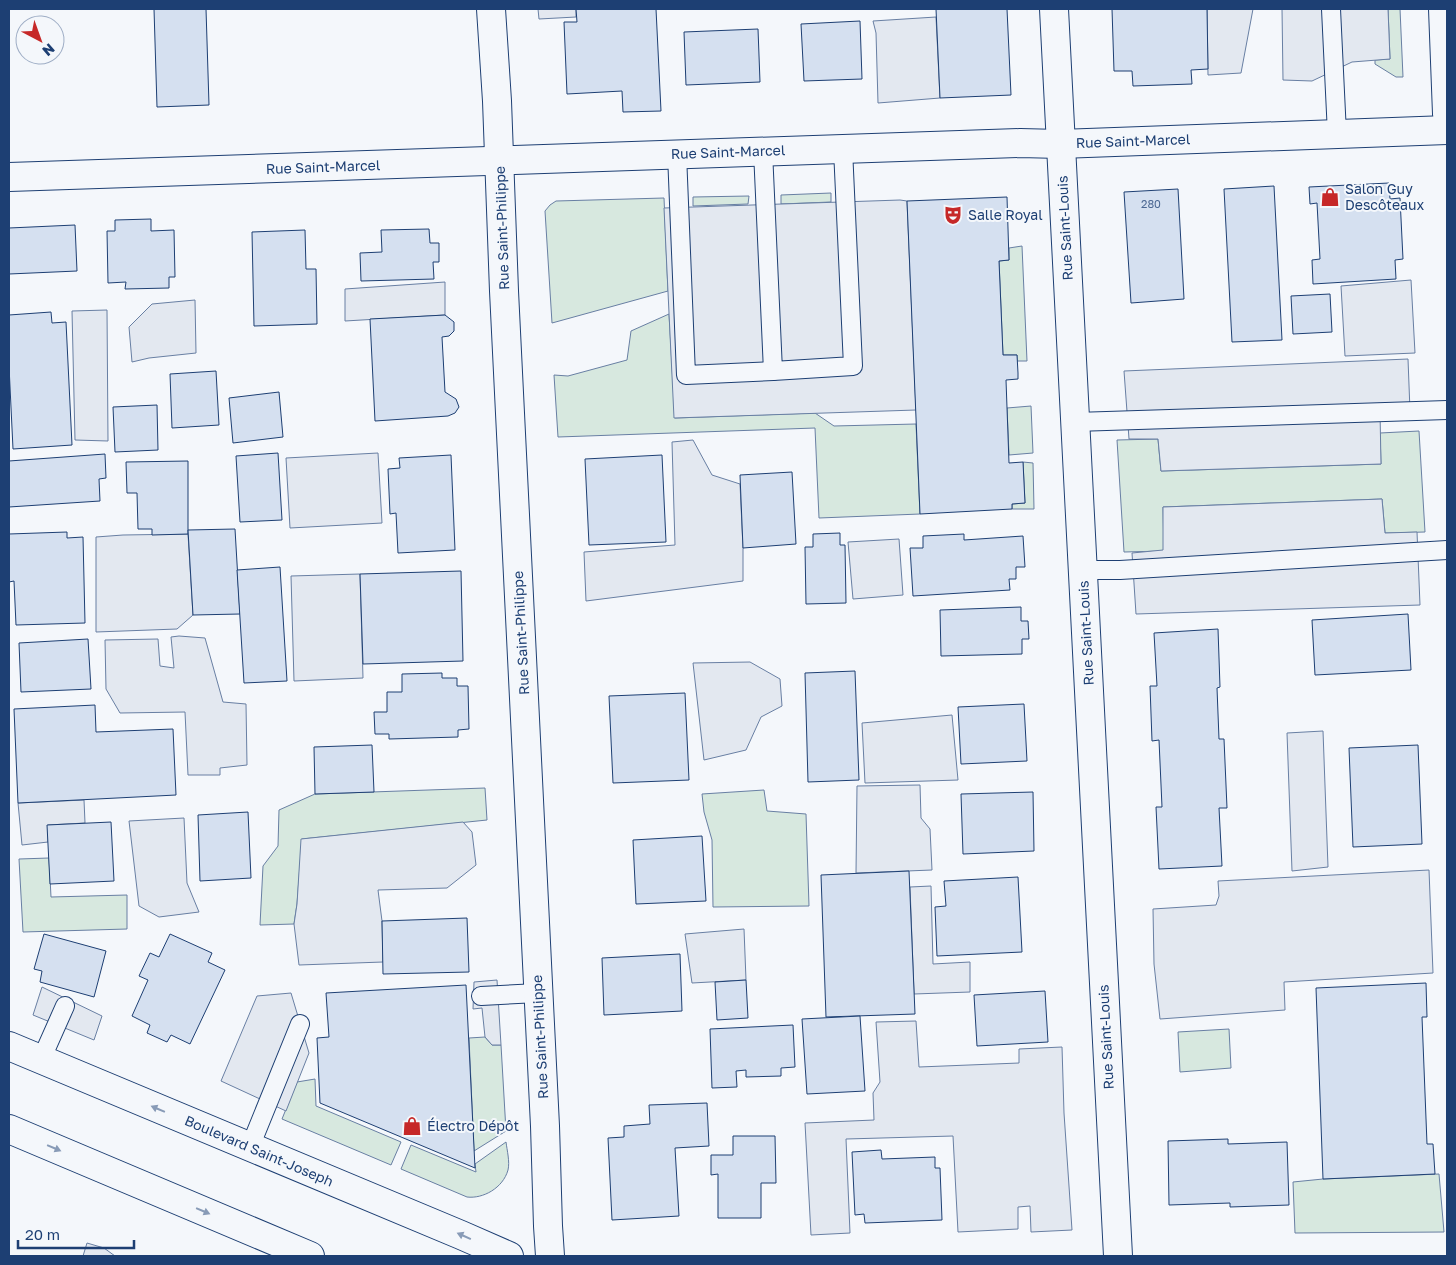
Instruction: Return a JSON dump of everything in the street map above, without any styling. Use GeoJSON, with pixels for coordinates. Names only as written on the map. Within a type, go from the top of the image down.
{"type":"FeatureCollection","features":[{"type":"Feature","properties":{"kind":"street","name":"Rue Saint-Philippe"},"geometry":{"type":"LineString","coordinates":[[491,9],[550,1256]]}},
{"type":"Feature","properties":{"kind":"street","name":"Rue Saint-Louis"},"geometry":{"type":"LineString","coordinates":[[1054,9],[1118,1256]]}},
{"type":"Feature","properties":{"kind":"street"},"geometry":{"type":"LineString","coordinates":[[1443,9],[1447,114]]}},
{"type":"Feature","properties":{"kind":"street","name":"Rue Saint-Marcel"},"geometry":{"type":"LineString","coordinates":[[9,177],[1447,130]]}},
{"type":"Feature","properties":{"kind":"street","name":"Boulevard Saint-Joseph"},"geometry":{"type":"LineString","coordinates":[[9,1046],[461,1234],[509,1256]]}},
{"type":"Feature","properties":{"kind":"street"},"geometry":{"type":"LineString","coordinates":[[9,1129],[310,1256]]}},
{"type":"Feature","properties":{"kind":"lane"},"geometry":{"type":"LineString","coordinates":[[1331,9],[1337,134]]}},
{"type":"Feature","properties":{"kind":"lane"},"geometry":{"type":"LineString","coordinates":[[677,154],[686,375],[853,366],[843,149]]}},
{"type":"Feature","properties":{"kind":"lane"},"geometry":{"type":"LineString","coordinates":[[763,151],[773,370]]}},
{"type":"Feature","properties":{"kind":"lane"},"geometry":{"type":"LineString","coordinates":[[1075,422],[1447,410]]}},
{"type":"Feature","properties":{"kind":"lane"},"geometry":{"type":"LineString","coordinates":[[1082,570],[1120,570],[1447,550]]}},
{"type":"Feature","properties":{"kind":"lane"},"geometry":{"type":"LineString","coordinates":[[481,996],[538,993]]}},
{"type":"Feature","properties":{"kind":"lane"},"geometry":{"type":"LineString","coordinates":[[41,1060],[65,1006]]}},
{"type":"Feature","properties":{"kind":"lane"},"geometry":{"type":"LineString","coordinates":[[250,1147],[300,1024]]}},
{"type":"Feature","properties":{"kind":"shaded area"},"geometry":{"type":"Polygon","coordinates":[[[538,9],[576,9],[576,17],[539,19],[538,9]]]}},
{"type":"Feature","properties":{"kind":"shaded area"},"geometry":{"type":"Polygon","coordinates":[[[1207,9],[1253,9],[1241,73],[1208,75],[1207,9]]]}},
{"type":"Feature","properties":{"kind":"shaded area"},"geometry":{"type":"Polygon","coordinates":[[[1282,9],[1388,9],[1390,59],[1352,62],[1312,81],[1283,80],[1282,9]]]}},
{"type":"Feature","properties":{"kind":"shaded area"},"geometry":{"type":"Polygon","coordinates":[[[1388,9],[1400,9],[1403,77],[1396,77],[1375,64],[1375,60],[1390,59],[1388,9]]]}},
{"type":"Feature","properties":{"kind":"shaded area"},"geometry":{"type":"Polygon","coordinates":[[[936,17],[940,98],[878,103],[876,33],[873,21],[936,17]]]}},
{"type":"Feature","properties":{"kind":"shaded area"},"geometry":{"type":"Polygon","coordinates":[[[831,193],[831,202],[781,204],[781,195],[831,193]]]}},
{"type":"Feature","properties":{"kind":"shaded area"},"geometry":{"type":"Polygon","coordinates":[[[749,196],[748,204],[693,206],[693,197],[749,196]]]}},
{"type":"Feature","properties":{"kind":"shaded area"},"geometry":{"type":"Polygon","coordinates":[[[664,198],[668,291],[552,323],[545,211],[550,205],[556,201],[664,198]]]}},
{"type":"Feature","properties":{"kind":"shaded area"},"geometry":{"type":"Polygon","coordinates":[[[907,201],[916,410],[674,418],[664,208],[907,201]]]}},
{"type":"Feature","properties":{"kind":"shaded area"},"geometry":{"type":"Polygon","coordinates":[[[1022,246],[1027,361],[1017,361],[1017,355],[1003,355],[999,261],[1009,260],[1009,248],[1022,246]]]}},
{"type":"Feature","properties":{"kind":"shaded area"},"geometry":{"type":"Polygon","coordinates":[[[1411,280],[1415,353],[1345,356],[1341,286],[1411,280]]]}},
{"type":"Feature","properties":{"kind":"shaded area"},"geometry":{"type":"Polygon","coordinates":[[[445,282],[445,315],[345,321],[345,289],[445,282]]]}},
{"type":"Feature","properties":{"kind":"shaded area"},"geometry":{"type":"Polygon","coordinates":[[[195,300],[196,353],[149,358],[132,362],[129,327],[152,304],[195,300]]]}},
{"type":"Feature","properties":{"kind":"shaded area"},"geometry":{"type":"Polygon","coordinates":[[[107,310],[108,441],[75,440],[72,311],[107,310]]]}},
{"type":"Feature","properties":{"kind":"shaded area"},"geometry":{"type":"Polygon","coordinates":[[[669,314],[675,418],[815,413],[834,426],[916,424],[920,514],[819,518],[815,428],[558,437],[554,375],[568,376],[627,360],[631,331],[669,314]]]}},
{"type":"Feature","properties":{"kind":"shaded area"},"geometry":{"type":"Polygon","coordinates":[[[1408,359],[1410,411],[1380,412],[1381,464],[1161,471],[1158,439],[1129,439],[1124,371],[1408,359]]]}},
{"type":"Feature","properties":{"kind":"shaded area"},"geometry":{"type":"Polygon","coordinates":[[[1031,406],[1033,453],[1009,455],[1007,408],[1031,406]]]}},
{"type":"Feature","properties":{"kind":"shaded area"},"geometry":{"type":"Polygon","coordinates":[[[1419,431],[1425,532],[1385,533],[1382,499],[1163,507],[1164,551],[1124,552],[1117,440],[1158,439],[1161,471],[1381,464],[1380,433],[1419,431]]]}},
{"type":"Feature","properties":{"kind":"shaded area"},"geometry":{"type":"Polygon","coordinates":[[[693,440],[712,475],[740,484],[743,581],[586,601],[584,552],[675,545],[672,442],[693,440]]]}},
{"type":"Feature","properties":{"kind":"shaded area"},"geometry":{"type":"Polygon","coordinates":[[[378,453],[382,523],[290,528],[286,458],[378,453]]]}},
{"type":"Feature","properties":{"kind":"shaded area"},"geometry":{"type":"Polygon","coordinates":[[[1023,462],[1033,463],[1034,509],[1012,509],[1012,504],[1025,503],[1023,462]]]}},
{"type":"Feature","properties":{"kind":"shaded area"},"geometry":{"type":"Polygon","coordinates":[[[1382,499],[1385,533],[1417,532],[1420,605],[1136,614],[1132,553],[1163,550],[1163,507],[1382,499]]]}},
{"type":"Feature","properties":{"kind":"shaded area"},"geometry":{"type":"Polygon","coordinates":[[[188,534],[193,615],[177,629],[96,632],[96,537],[188,534]]]}},
{"type":"Feature","properties":{"kind":"shaded area"},"geometry":{"type":"Polygon","coordinates":[[[899,539],[903,595],[853,599],[848,542],[899,539]]]}},
{"type":"Feature","properties":{"kind":"shaded area"},"geometry":{"type":"Polygon","coordinates":[[[360,574],[363,678],[294,681],[291,576],[360,574]]]}},
{"type":"Feature","properties":{"kind":"shaded area"},"geometry":{"type":"Polygon","coordinates":[[[171,637],[205,638],[223,702],[246,704],[247,765],[220,768],[220,775],[188,775],[185,712],[120,713],[106,689],[105,640],[158,639],[160,666],[174,668],[171,637]]]}},
{"type":"Feature","properties":{"kind":"shaded area"},"geometry":{"type":"Polygon","coordinates":[[[750,662],[780,679],[782,706],[761,717],[746,750],[704,760],[693,663],[750,662]]]}},
{"type":"Feature","properties":{"kind":"shaded area"},"geometry":{"type":"Polygon","coordinates":[[[952,715],[958,780],[865,783],[862,723],[952,715]]]}},
{"type":"Feature","properties":{"kind":"shaded area"},"geometry":{"type":"Polygon","coordinates":[[[1323,731],[1328,867],[1292,871],[1287,733],[1323,731]]]}},
{"type":"Feature","properties":{"kind":"shaded area"},"geometry":{"type":"Polygon","coordinates":[[[920,785],[921,818],[930,829],[932,870],[856,873],[857,786],[920,785]]]}},
{"type":"Feature","properties":{"kind":"shaded area"},"geometry":{"type":"Polygon","coordinates":[[[485,788],[487,820],[302,839],[294,924],[260,925],[263,866],[278,846],[279,810],[315,794],[485,788]]]}},
{"type":"Feature","properties":{"kind":"shaded area"},"geometry":{"type":"Polygon","coordinates":[[[764,790],[767,811],[806,814],[809,906],[713,907],[712,840],[704,812],[702,794],[764,790]]]}},
{"type":"Feature","properties":{"kind":"shaded area"},"geometry":{"type":"Polygon","coordinates":[[[84,800],[85,823],[48,825],[48,842],[22,845],[18,803],[84,800]]]}},
{"type":"Feature","properties":{"kind":"shaded area"},"geometry":{"type":"Polygon","coordinates":[[[184,818],[187,883],[199,912],[159,917],[139,906],[129,821],[184,818]]]}},
{"type":"Feature","properties":{"kind":"shaded area"},"geometry":{"type":"Polygon","coordinates":[[[463,822],[472,832],[476,865],[447,888],[378,890],[382,921],[383,962],[299,965],[294,924],[301,839],[463,822]]]}},
{"type":"Feature","properties":{"kind":"shaded area"},"geometry":{"type":"Polygon","coordinates":[[[49,858],[51,897],[127,895],[127,929],[23,932],[19,859],[49,858]]]}},
{"type":"Feature","properties":{"kind":"shaded area"},"geometry":{"type":"Polygon","coordinates":[[[1429,870],[1433,973],[1284,982],[1285,1010],[1160,1019],[1154,964],[1153,909],[1216,905],[1219,896],[1218,881],[1429,870]]]}},
{"type":"Feature","properties":{"kind":"shaded area"},"geometry":{"type":"Polygon","coordinates":[[[931,886],[933,964],[970,962],[970,992],[914,994],[910,887],[931,886]]]}},
{"type":"Feature","properties":{"kind":"shaded area"},"geometry":{"type":"Polygon","coordinates":[[[744,929],[746,980],[692,983],[685,934],[744,929]]]}},
{"type":"Feature","properties":{"kind":"shaded area"},"geometry":{"type":"Polygon","coordinates":[[[497,980],[501,1045],[492,1045],[485,1037],[482,1008],[473,1009],[474,982],[497,980]]]}},
{"type":"Feature","properties":{"kind":"shaded area"},"geometry":{"type":"Polygon","coordinates":[[[42,987],[102,1016],[94,1040],[33,1015],[42,987]]]}},
{"type":"Feature","properties":{"kind":"shaded area"},"geometry":{"type":"Polygon","coordinates":[[[291,993],[309,1053],[286,1111],[221,1081],[257,996],[291,993]]]}},
{"type":"Feature","properties":{"kind":"shaded area"},"geometry":{"type":"Polygon","coordinates":[[[916,1021],[919,1067],[1019,1063],[1019,1049],[1062,1047],[1064,1113],[1072,1230],[1031,1232],[1030,1206],[1018,1207],[1018,1229],[958,1232],[953,1136],[846,1139],[850,1233],[811,1235],[805,1123],[874,1120],[873,1093],[880,1082],[876,1022],[916,1021]]]}},
{"type":"Feature","properties":{"kind":"shaded area"},"geometry":{"type":"Polygon","coordinates":[[[1229,1029],[1231,1068],[1180,1072],[1178,1032],[1229,1029]]]}},
{"type":"Feature","properties":{"kind":"shaded area"},"geometry":{"type":"Polygon","coordinates":[[[485,1037],[492,1045],[501,1045],[506,1131],[474,1151],[469,1038],[485,1037]]]}},
{"type":"Feature","properties":{"kind":"shaded area"},"geometry":{"type":"Polygon","coordinates":[[[315,1079],[316,1106],[401,1142],[391,1165],[282,1119],[297,1082],[315,1079]]]}},
{"type":"Feature","properties":{"kind":"shaded area"},"geometry":{"type":"Polygon","coordinates":[[[506,1142],[509,1163],[502,1182],[492,1191],[479,1196],[467,1197],[401,1169],[411,1145],[476,1172],[475,1164],[506,1142]]]}},
{"type":"Feature","properties":{"kind":"shaded area"},"geometry":{"type":"Polygon","coordinates":[[[1439,1174],[1444,1232],[1295,1233],[1293,1182],[1439,1174]]]}},
{"type":"Feature","properties":{"kind":"shaded area"},"geometry":{"type":"Polygon","coordinates":[[[87,1243],[104,1248],[115,1256],[83,1256],[87,1243]]]}},
{"type":"Feature","properties":{"kind":"building"},"geometry":{"type":"Polygon","coordinates":[[[154,9],[206,9],[209,105],[157,107],[154,9]]]}},
{"type":"Feature","properties":{"kind":"building"},"geometry":{"type":"Polygon","coordinates":[[[576,9],[656,9],[661,111],[623,112],[622,91],[567,94],[564,22],[577,22],[576,9]]]}},
{"type":"Feature","properties":{"kind":"building"},"geometry":{"type":"Polygon","coordinates":[[[936,9],[1007,9],[1011,95],[940,98],[936,9]]]}},
{"type":"Feature","properties":{"kind":"building"},"geometry":{"type":"Polygon","coordinates":[[[1112,9],[1207,9],[1208,69],[1191,70],[1192,84],[1133,86],[1132,71],[1114,71],[1112,9]]]}},
{"type":"Feature","properties":{"kind":"building"},"geometry":{"type":"Polygon","coordinates":[[[860,21],[862,79],[804,81],[801,24],[860,21]]]}},
{"type":"Feature","properties":{"kind":"building"},"geometry":{"type":"Polygon","coordinates":[[[758,29],[760,82],[686,85],[684,32],[758,29]]]}},
{"type":"Feature","properties":{"kind":"building"},"geometry":{"type":"Polygon","coordinates":[[[1389,183],[1390,199],[1400,198],[1403,259],[1395,260],[1396,279],[1313,284],[1312,260],[1320,259],[1317,203],[1310,204],[1309,187],[1389,183]]]}},
{"type":"Feature","properties":{"kind":"building"},"geometry":{"type":"Polygon","coordinates":[[[1274,186],[1282,340],[1232,342],[1224,189],[1274,186]]]}},
{"type":"Feature","properties":{"kind":"building"},"geometry":{"type":"Polygon","coordinates":[[[1178,189],[1184,299],[1131,303],[1124,192],[1178,189]]]}},
{"type":"Feature","properties":{"kind":"building"},"geometry":{"type":"Polygon","coordinates":[[[1007,197],[1009,260],[999,261],[1003,355],[1017,355],[1018,373],[1018,379],[1006,380],[1009,463],[1023,462],[1025,503],[1012,504],[1012,509],[920,514],[907,201],[1007,197]]]}},
{"type":"Feature","properties":{"kind":"building"},"geometry":{"type":"Polygon","coordinates":[[[151,219],[151,231],[174,230],[175,277],[169,277],[169,288],[125,289],[126,282],[108,283],[107,231],[115,231],[115,220],[151,219]]]}},
{"type":"Feature","properties":{"kind":"building"},"geometry":{"type":"Polygon","coordinates":[[[75,225],[77,271],[9,274],[9,228],[75,225]]]}},
{"type":"Feature","properties":{"kind":"building"},"geometry":{"type":"Polygon","coordinates":[[[429,229],[430,243],[439,243],[439,262],[433,262],[434,279],[361,281],[360,253],[382,252],[381,230],[429,229]]]}},
{"type":"Feature","properties":{"kind":"building"},"geometry":{"type":"Polygon","coordinates":[[[305,230],[306,269],[316,269],[317,324],[254,326],[252,232],[305,230]]]}},
{"type":"Feature","properties":{"kind":"building"},"geometry":{"type":"Polygon","coordinates":[[[1330,294],[1332,332],[1293,334],[1291,296],[1330,294]]]}},
{"type":"Feature","properties":{"kind":"building"},"geometry":{"type":"Polygon","coordinates":[[[51,312],[52,323],[66,322],[72,445],[13,449],[9,366],[9,315],[51,312]]]}},
{"type":"Feature","properties":{"kind":"building"},"geometry":{"type":"Polygon","coordinates":[[[445,315],[454,322],[454,331],[449,336],[442,337],[445,392],[456,399],[459,407],[455,413],[448,416],[375,421],[370,319],[445,315]]]}},
{"type":"Feature","properties":{"kind":"building"},"geometry":{"type":"Polygon","coordinates":[[[216,371],[219,425],[172,428],[170,374],[216,371]]]}},
{"type":"Feature","properties":{"kind":"building"},"geometry":{"type":"Polygon","coordinates":[[[279,392],[283,437],[233,443],[229,398],[279,392]]]}},
{"type":"Feature","properties":{"kind":"building"},"geometry":{"type":"Polygon","coordinates":[[[157,405],[158,450],[115,452],[113,407],[157,405]]]}},
{"type":"Feature","properties":{"kind":"building"},"geometry":{"type":"Polygon","coordinates":[[[278,453],[282,520],[240,522],[236,456],[278,453]]]}},
{"type":"Feature","properties":{"kind":"building"},"geometry":{"type":"Polygon","coordinates":[[[105,454],[106,478],[99,479],[100,501],[9,507],[9,461],[105,454]]]}},
{"type":"Feature","properties":{"kind":"building"},"geometry":{"type":"Polygon","coordinates":[[[451,455],[455,550],[398,553],[396,513],[390,514],[388,469],[400,468],[399,458],[451,455]]]}},
{"type":"Feature","properties":{"kind":"building"},"geometry":{"type":"Polygon","coordinates":[[[662,455],[666,542],[589,545],[585,459],[662,455]]]}},
{"type":"Feature","properties":{"kind":"building"},"geometry":{"type":"Polygon","coordinates":[[[188,461],[188,534],[152,535],[152,529],[138,529],[137,493],[127,493],[126,462],[188,461]]]}},
{"type":"Feature","properties":{"kind":"building"},"geometry":{"type":"Polygon","coordinates":[[[792,472],[796,544],[743,548],[740,475],[792,472]]]}},
{"type":"Feature","properties":{"kind":"building"},"geometry":{"type":"Polygon","coordinates":[[[235,529],[240,614],[193,615],[188,530],[235,529]]]}},
{"type":"Feature","properties":{"kind":"building"},"geometry":{"type":"Polygon","coordinates":[[[67,532],[67,538],[83,537],[85,623],[16,625],[14,581],[9,582],[9,534],[67,532]]]}},
{"type":"Feature","properties":{"kind":"building"},"geometry":{"type":"Polygon","coordinates":[[[840,533],[840,545],[845,545],[846,603],[806,604],[805,547],[813,547],[813,534],[840,533]]]}},
{"type":"Feature","properties":{"kind":"building"},"geometry":{"type":"Polygon","coordinates":[[[964,534],[964,540],[1023,536],[1025,567],[1016,567],[1016,579],[1009,579],[1010,590],[913,596],[910,548],[923,548],[923,536],[964,534]]]}},
{"type":"Feature","properties":{"kind":"building"},"geometry":{"type":"Polygon","coordinates":[[[280,567],[287,681],[244,683],[237,570],[280,567]]]}},
{"type":"Feature","properties":{"kind":"building"},"geometry":{"type":"Polygon","coordinates":[[[461,571],[463,661],[363,664],[360,574],[461,571]]]}},
{"type":"Feature","properties":{"kind":"building"},"geometry":{"type":"Polygon","coordinates":[[[1021,607],[1021,621],[1028,621],[1029,639],[1022,639],[1022,654],[941,656],[940,610],[1021,607]]]}},
{"type":"Feature","properties":{"kind":"building"},"geometry":{"type":"Polygon","coordinates":[[[1408,614],[1411,670],[1315,675],[1312,620],[1408,614]]]}},
{"type":"Feature","properties":{"kind":"building"},"geometry":{"type":"Polygon","coordinates":[[[1218,629],[1220,687],[1217,688],[1219,739],[1224,739],[1227,808],[1219,808],[1222,866],[1159,869],[1156,807],[1162,807],[1159,740],[1152,741],[1150,686],[1157,686],[1154,633],[1218,629]]]}},
{"type":"Feature","properties":{"kind":"building"},"geometry":{"type":"Polygon","coordinates":[[[88,639],[91,689],[21,692],[19,643],[88,639]]]}},
{"type":"Feature","properties":{"kind":"building"},"geometry":{"type":"Polygon","coordinates":[[[855,671],[859,780],[808,782],[805,673],[855,671]]]}},
{"type":"Feature","properties":{"kind":"building"},"geometry":{"type":"Polygon","coordinates":[[[442,673],[442,678],[457,678],[457,686],[468,686],[469,729],[458,730],[458,737],[389,739],[389,734],[375,734],[374,712],[387,712],[387,692],[402,692],[402,674],[442,673]]]}},
{"type":"Feature","properties":{"kind":"building"},"geometry":{"type":"Polygon","coordinates":[[[685,693],[689,780],[613,783],[609,696],[685,693]]]}},
{"type":"Feature","properties":{"kind":"building"},"geometry":{"type":"Polygon","coordinates":[[[1024,704],[1027,761],[961,764],[958,707],[1024,704]]]}},
{"type":"Feature","properties":{"kind":"building"},"geometry":{"type":"Polygon","coordinates":[[[95,705],[96,732],[173,729],[176,795],[18,803],[14,709],[95,705]]]}},
{"type":"Feature","properties":{"kind":"building"},"geometry":{"type":"Polygon","coordinates":[[[372,745],[374,792],[315,794],[314,747],[372,745]]]}},
{"type":"Feature","properties":{"kind":"building"},"geometry":{"type":"Polygon","coordinates":[[[1418,745],[1422,844],[1353,847],[1349,748],[1418,745]]]}},
{"type":"Feature","properties":{"kind":"building"},"geometry":{"type":"Polygon","coordinates":[[[1033,792],[1034,851],[963,854],[961,794],[1033,792]]]}},
{"type":"Feature","properties":{"kind":"building"},"geometry":{"type":"Polygon","coordinates":[[[248,812],[251,878],[200,881],[198,815],[248,812]]]}},
{"type":"Feature","properties":{"kind":"building"},"geometry":{"type":"Polygon","coordinates":[[[111,822],[114,881],[50,884],[47,825],[111,822]]]}},
{"type":"Feature","properties":{"kind":"building"},"geometry":{"type":"Polygon","coordinates":[[[702,836],[706,901],[636,904],[633,840],[702,836]]]}},
{"type":"Feature","properties":{"kind":"building"},"geometry":{"type":"Polygon","coordinates":[[[909,871],[915,1014],[826,1017],[821,875],[909,871]]]}},
{"type":"Feature","properties":{"kind":"building"},"geometry":{"type":"Polygon","coordinates":[[[1018,877],[1022,952],[937,956],[935,907],[946,906],[944,881],[1018,877]]]}},
{"type":"Feature","properties":{"kind":"building"},"geometry":{"type":"Polygon","coordinates":[[[467,918],[469,972],[383,974],[382,921],[467,918]]]}},
{"type":"Feature","properties":{"kind":"building"},"geometry":{"type":"Polygon","coordinates":[[[44,934],[106,951],[94,997],[40,982],[42,971],[34,969],[44,934]]]}},
{"type":"Feature","properties":{"kind":"building"},"geometry":{"type":"Polygon","coordinates":[[[170,934],[212,953],[208,962],[225,970],[190,1044],[171,1035],[167,1042],[147,1033],[150,1025],[132,1016],[148,980],[139,976],[150,953],[159,957],[170,934]]]}},
{"type":"Feature","properties":{"kind":"building"},"geometry":{"type":"Polygon","coordinates":[[[680,954],[682,1011],[604,1015],[602,958],[680,954]]]}},
{"type":"Feature","properties":{"kind":"building"},"geometry":{"type":"Polygon","coordinates":[[[746,980],[748,1018],[717,1020],[715,982],[746,980]]]}},
{"type":"Feature","properties":{"kind":"building"},"geometry":{"type":"Polygon","coordinates":[[[1426,983],[1427,1017],[1422,1017],[1427,1144],[1433,1144],[1435,1174],[1323,1179],[1316,988],[1426,983]]]}},
{"type":"Feature","properties":{"kind":"building"},"geometry":{"type":"Polygon","coordinates":[[[466,985],[475,1168],[320,1103],[317,1038],[329,1037],[326,993],[466,985]]]}},
{"type":"Feature","properties":{"kind":"building"},"geometry":{"type":"Polygon","coordinates":[[[1045,991],[1048,1042],[977,1046],[974,995],[1045,991]]]}},
{"type":"Feature","properties":{"kind":"building"},"geometry":{"type":"Polygon","coordinates":[[[860,1016],[865,1091],[807,1094],[802,1019],[860,1016]]]}},
{"type":"Feature","properties":{"kind":"building"},"geometry":{"type":"Polygon","coordinates":[[[793,1025],[795,1067],[781,1068],[781,1076],[746,1077],[746,1070],[736,1071],[737,1087],[712,1088],[710,1029],[793,1025]]]}},
{"type":"Feature","properties":{"kind":"building"},"geometry":{"type":"Polygon","coordinates":[[[707,1103],[709,1146],[675,1148],[679,1216],[612,1220],[608,1138],[624,1137],[624,1126],[650,1124],[649,1105],[707,1103]]]}},
{"type":"Feature","properties":{"kind":"building"},"geometry":{"type":"Polygon","coordinates":[[[733,1136],[775,1136],[776,1183],[761,1183],[761,1218],[718,1218],[718,1174],[711,1175],[711,1155],[733,1155],[733,1136]]]}},
{"type":"Feature","properties":{"kind":"building"},"geometry":{"type":"Polygon","coordinates":[[[1228,1139],[1228,1144],[1287,1142],[1289,1205],[1230,1207],[1230,1203],[1169,1205],[1168,1141],[1228,1139]]]}},
{"type":"Feature","properties":{"kind":"building"},"geometry":{"type":"Polygon","coordinates":[[[881,1150],[882,1159],[935,1157],[935,1168],[940,1168],[942,1220],[865,1223],[864,1214],[855,1215],[852,1152],[881,1150]]]}},
{"type":"Feature","properties":{"kind":"place","name":"Salon Guy Descôteaux"},"geometry":{"type":"Point","coordinates":[1330,197]}},
{"type":"Feature","properties":{"kind":"place","name":"Salle Royal"},"geometry":{"type":"Point","coordinates":[953,215]}},
{"type":"Feature","properties":{"kind":"place","name":"Électro Dépôt"},"geometry":{"type":"Point","coordinates":[412,1126]}}]}
